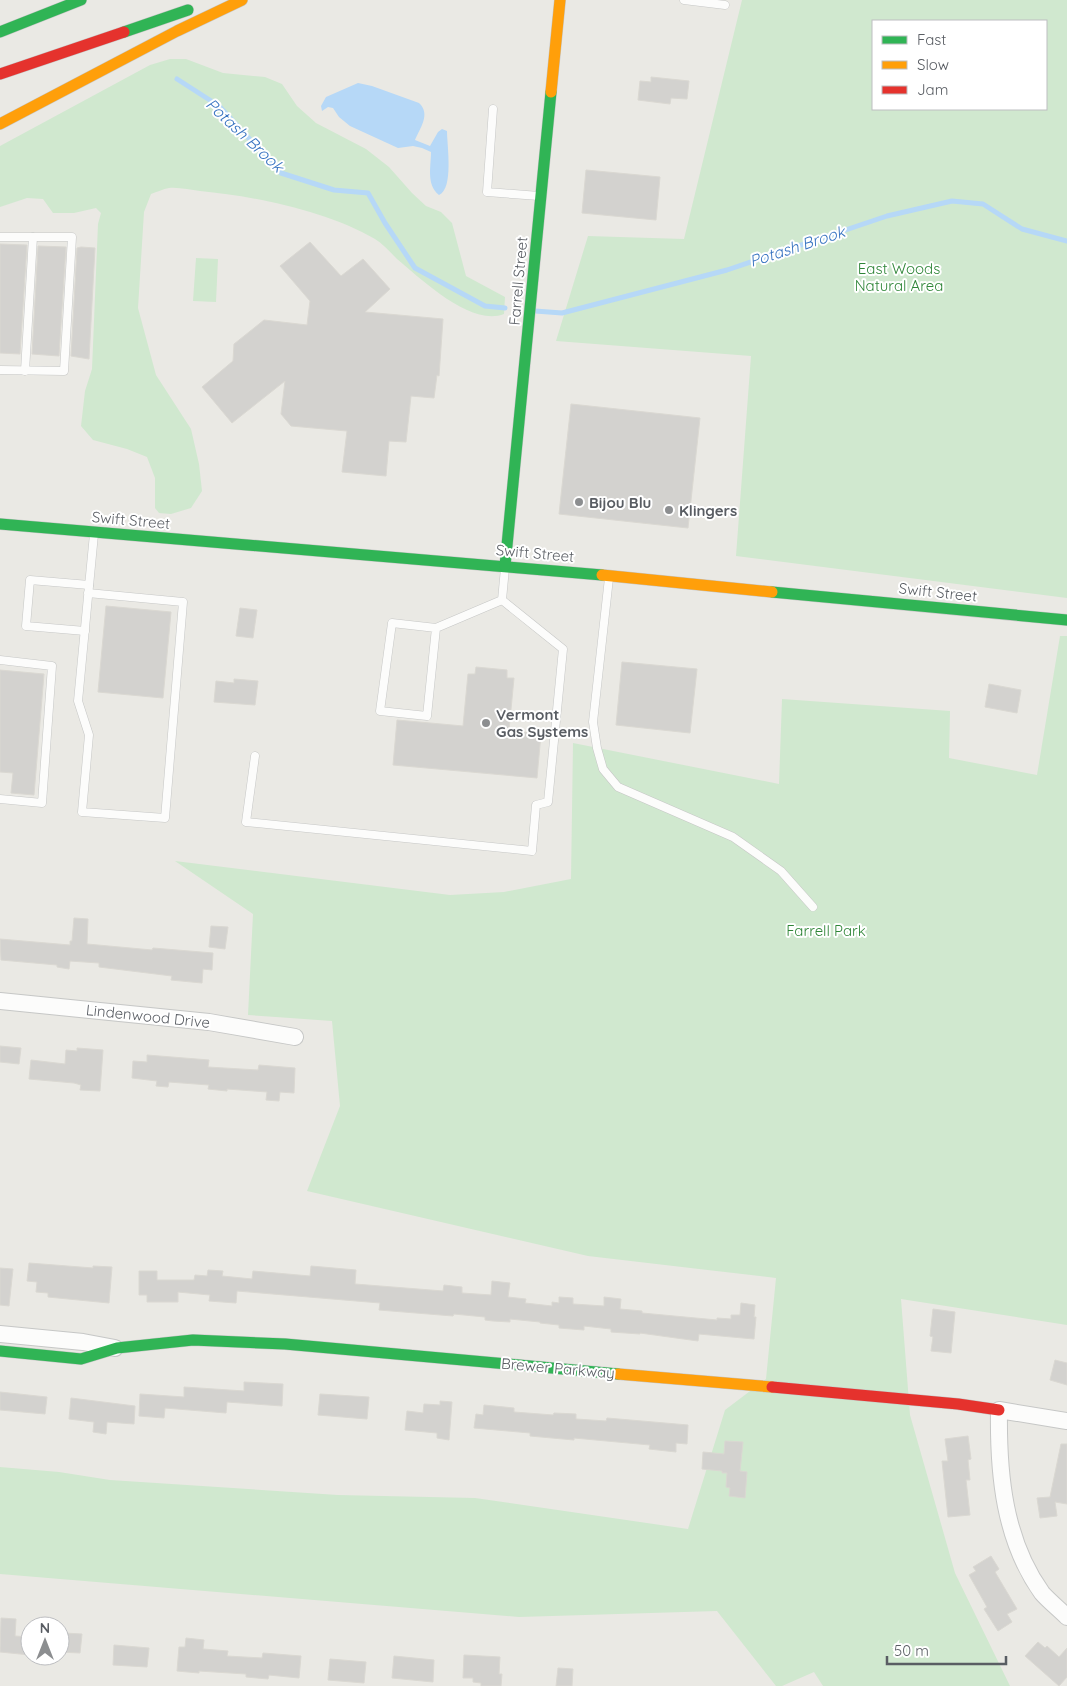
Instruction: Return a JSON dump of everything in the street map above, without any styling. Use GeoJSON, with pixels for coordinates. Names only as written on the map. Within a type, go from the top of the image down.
{"type":"FeatureCollection","features":[{"type":"Feature","properties":{"kind":"main road"},"geometry":{"type":"LineString","coordinates":[[0,32],[81,0]]}},
{"type":"Feature","properties":{"kind":"main road"},"geometry":{"type":"LineString","coordinates":[[0,124],[161,39],[242,0]]}},
{"type":"Feature","properties":{"kind":"main road","name":"Farrell Street"},"geometry":{"type":"LineString","coordinates":[[505,566],[560,0]]}},
{"type":"Feature","properties":{"kind":"main road"},"geometry":{"type":"LineString","coordinates":[[0,74],[197,6]]}},
{"type":"Feature","properties":{"kind":"main road","name":"Swift Street"},"geometry":{"type":"LineString","coordinates":[[0,524],[505,566],[1067,620]]}},
{"type":"Feature","properties":{"kind":"main road","name":"Brewer Parkway"},"geometry":{"type":"LineString","coordinates":[[0,1351],[82,1359],[117,1348],[193,1340],[285,1344],[948,1403],[1000,1410]]}},
{"type":"Feature","properties":{"kind":"street","name":"Lindenwood Drive"},"geometry":{"type":"LineString","coordinates":[[0,1001],[209,1022],[295,1037]]}},
{"type":"Feature","properties":{"kind":"street","name":"Brewer Parkway"},"geometry":{"type":"LineString","coordinates":[[0,1334],[83,1342],[117,1348]]}},
{"type":"Feature","properties":{"kind":"street","name":"Brewer Parkway"},"geometry":{"type":"LineString","coordinates":[[1000,1410],[1067,1421]]}},
{"type":"Feature","properties":{"kind":"street"},"geometry":{"type":"LineString","coordinates":[[1000,1410],[999,1455],[1011,1530],[1029,1572],[1044,1594],[1067,1616]]}},
{"type":"Feature","properties":{"kind":"lane"},"geometry":{"type":"LineString","coordinates":[[684,0],[725,5]]}},
{"type":"Feature","properties":{"kind":"lane"},"geometry":{"type":"LineString","coordinates":[[493,109],[487,192],[541,196]]}},
{"type":"Feature","properties":{"kind":"lane"},"geometry":{"type":"LineString","coordinates":[[0,237],[72,237],[64,371],[0,370]]}},
{"type":"Feature","properties":{"kind":"lane"},"geometry":{"type":"LineString","coordinates":[[25,371],[33,237]]}},
{"type":"Feature","properties":{"kind":"lane"},"geometry":{"type":"LineString","coordinates":[[85,632],[26,626],[30,580],[89,589],[183,602],[165,818],[82,812],[89,735],[78,701],[85,632],[89,589],[94,532]]}},
{"type":"Feature","properties":{"kind":"lane"},"geometry":{"type":"LineString","coordinates":[[502,600],[505,566]]}},
{"type":"Feature","properties":{"kind":"lane"},"geometry":{"type":"LineString","coordinates":[[610,576],[593,722],[603,769],[618,787],[733,837],[781,871],[813,907]]}},
{"type":"Feature","properties":{"kind":"lane"},"geometry":{"type":"LineString","coordinates":[[436,628],[427,716],[380,712],[392,623],[436,628],[502,600]]}},
{"type":"Feature","properties":{"kind":"lane"},"geometry":{"type":"LineString","coordinates":[[255,756],[246,822],[532,851],[536,805],[548,802],[563,650],[502,600]]}},
{"type":"Feature","properties":{"kind":"lane"},"geometry":{"type":"LineString","coordinates":[[0,660],[52,666],[42,803],[0,799]]}},
{"type":"Feature","properties":{"kind":"green space","name":"East Woods Natural Area"},"geometry":{"type":"Polygon","coordinates":[[[742,0],[1067,0],[1067,598],[736,556],[751,356],[556,341],[588,236],[684,239],[742,0]]]}},
{"type":"Feature","properties":{"kind":"green space"},"geometry":{"type":"Polygon","coordinates":[[[170,59],[186,59],[223,73],[265,77],[282,84],[297,106],[316,123],[366,149],[389,167],[426,206],[441,212],[452,223],[466,276],[505,297],[504,314],[491,316],[477,314],[462,308],[433,289],[375,239],[335,220],[290,206],[181,188],[169,188],[151,194],[144,212],[138,308],[156,375],[191,429],[199,464],[202,491],[191,508],[171,514],[159,513],[155,508],[155,478],[147,457],[127,449],[93,440],[81,426],[85,391],[92,369],[98,224],[101,213],[96,208],[74,213],[53,213],[43,199],[27,198],[0,207],[0,146],[150,65],[170,59]]]}},
{"type":"Feature","properties":{"kind":"green space"},"geometry":{"type":"Polygon","coordinates":[[[196,258],[218,259],[216,302],[193,301],[196,258]]]}},
{"type":"Feature","properties":{"kind":"green space","name":"Farrell Park"},"geometry":{"type":"Polygon","coordinates":[[[1060,636],[1067,636],[1067,1325],[901,1299],[910,1415],[955,1573],[1010,1686],[823,1686],[814,1672],[782,1686],[776,1686],[717,1611],[519,1617],[0,1574],[0,1467],[59,1472],[110,1480],[338,1495],[475,1498],[688,1529],[725,1410],[766,1379],[776,1278],[588,1256],[307,1191],[340,1106],[332,1021],[248,1015],[253,914],[175,861],[450,895],[504,892],[571,879],[573,743],[779,784],[782,699],[950,711],[949,758],[1037,775],[1060,636]]]}},
{"type":"Feature","properties":{"kind":"water"},"geometry":{"type":"Polygon","coordinates":[[[358,83],[372,86],[419,103],[424,116],[422,126],[415,140],[430,146],[438,132],[442,129],[447,131],[447,184],[444,191],[439,195],[432,186],[431,181],[431,152],[413,146],[398,148],[350,126],[339,117],[333,108],[328,107],[322,111],[321,106],[326,97],[358,83]]]}},
{"type":"Feature","properties":{"kind":"building"},"geometry":{"type":"Polygon","coordinates":[[[651,77],[689,81],[687,99],[671,98],[670,104],[638,100],[640,81],[651,82],[651,77]]]}},
{"type":"Feature","properties":{"kind":"building"},"geometry":{"type":"Polygon","coordinates":[[[586,170],[660,177],[656,220],[582,213],[586,170]]]}},
{"type":"Feature","properties":{"kind":"building"},"geometry":{"type":"Polygon","coordinates":[[[310,242],[341,276],[363,259],[390,289],[365,312],[443,319],[439,376],[437,375],[434,398],[411,396],[406,442],[389,441],[386,476],[342,472],[347,431],[291,426],[281,414],[285,381],[232,423],[202,387],[233,361],[234,344],[264,320],[307,325],[310,301],[280,266],[310,242]]]}},
{"type":"Feature","properties":{"kind":"building"},"geometry":{"type":"Polygon","coordinates":[[[0,244],[27,245],[20,354],[0,353],[0,244]]]}},
{"type":"Feature","properties":{"kind":"building"},"geometry":{"type":"Polygon","coordinates":[[[38,246],[66,247],[59,356],[32,354],[38,246]]]}},
{"type":"Feature","properties":{"kind":"building"},"geometry":{"type":"Polygon","coordinates":[[[77,248],[95,248],[89,359],[71,356],[77,248]]]}},
{"type":"Feature","properties":{"kind":"building"},"geometry":{"type":"Polygon","coordinates":[[[571,404],[700,418],[688,528],[559,514],[571,404]]]}},
{"type":"Feature","properties":{"kind":"building"},"geometry":{"type":"Polygon","coordinates":[[[106,606],[171,612],[163,698],[98,692],[106,606]]]}},
{"type":"Feature","properties":{"kind":"building"},"geometry":{"type":"Polygon","coordinates":[[[240,608],[257,610],[253,638],[236,636],[240,608]]]}},
{"type":"Feature","properties":{"kind":"building"},"geometry":{"type":"Polygon","coordinates":[[[622,662],[697,669],[690,733],[616,725],[622,662]]]}},
{"type":"Feature","properties":{"kind":"building","name":"Vermont Gas Systems"},"geometry":{"type":"Polygon","coordinates":[[[476,667],[507,670],[507,678],[514,678],[509,730],[541,734],[537,778],[393,765],[397,720],[463,726],[468,674],[475,674],[476,667]]]}},
{"type":"Feature","properties":{"kind":"building"},"geometry":{"type":"Polygon","coordinates":[[[0,670],[44,674],[34,795],[11,793],[13,773],[0,772],[0,670]]]}},
{"type":"Feature","properties":{"kind":"building"},"geometry":{"type":"Polygon","coordinates":[[[234,679],[258,681],[255,705],[214,702],[216,681],[234,683],[234,679]]]}},
{"type":"Feature","properties":{"kind":"building"},"geometry":{"type":"Polygon","coordinates":[[[989,684],[1021,690],[1017,713],[985,707],[989,684]]]}},
{"type":"Feature","properties":{"kind":"building"},"geometry":{"type":"Polygon","coordinates":[[[74,918],[88,919],[87,944],[213,953],[212,970],[203,969],[202,983],[171,980],[172,976],[99,967],[99,963],[70,961],[69,969],[57,967],[57,965],[1,960],[0,939],[70,945],[74,918]]]}},
{"type":"Feature","properties":{"kind":"building"},"geometry":{"type":"Polygon","coordinates":[[[211,926],[228,927],[225,949],[209,947],[211,926]]]}},
{"type":"Feature","properties":{"kind":"building"},"geometry":{"type":"Polygon","coordinates":[[[0,1046],[21,1048],[19,1064],[0,1062],[0,1046]]]}},
{"type":"Feature","properties":{"kind":"building"},"geometry":{"type":"Polygon","coordinates":[[[77,1048],[103,1050],[100,1091],[80,1090],[81,1085],[74,1083],[29,1079],[31,1060],[65,1064],[66,1050],[77,1051],[77,1048]]]}},
{"type":"Feature","properties":{"kind":"building"},"geometry":{"type":"Polygon","coordinates":[[[147,1055],[209,1060],[208,1067],[258,1070],[259,1065],[295,1068],[294,1093],[280,1092],[279,1101],[266,1100],[267,1092],[227,1089],[227,1091],[208,1089],[209,1085],[169,1082],[168,1087],[156,1086],[157,1081],[132,1078],[133,1061],[147,1062],[147,1055]]]}},
{"type":"Feature","properties":{"kind":"building"},"geometry":{"type":"Polygon","coordinates":[[[29,1263],[93,1268],[93,1266],[112,1267],[109,1303],[48,1297],[48,1293],[36,1292],[37,1282],[27,1281],[29,1263]]]}},
{"type":"Feature","properties":{"kind":"building"},"geometry":{"type":"Polygon","coordinates":[[[311,1266],[356,1270],[355,1284],[443,1291],[444,1285],[462,1287],[462,1293],[491,1295],[492,1281],[510,1283],[508,1297],[526,1299],[525,1303],[552,1306],[552,1302],[559,1303],[559,1297],[573,1298],[573,1304],[604,1306],[604,1297],[621,1299],[620,1309],[717,1320],[717,1318],[731,1319],[731,1315],[740,1315],[741,1303],[755,1305],[754,1339],[699,1334],[698,1341],[640,1333],[611,1332],[611,1329],[584,1326],[584,1330],[559,1328],[559,1325],[510,1319],[510,1322],[493,1321],[485,1320],[485,1317],[454,1314],[453,1316],[379,1310],[380,1303],[237,1291],[236,1303],[209,1301],[210,1295],[178,1292],[178,1302],[147,1302],[147,1295],[139,1295],[139,1271],[157,1271],[157,1280],[194,1280],[195,1275],[207,1276],[208,1270],[223,1271],[222,1276],[252,1279],[253,1271],[310,1276],[311,1266]]]}},
{"type":"Feature","properties":{"kind":"building"},"geometry":{"type":"Polygon","coordinates":[[[0,1268],[13,1269],[9,1306],[0,1305],[0,1268]]]}},
{"type":"Feature","properties":{"kind":"building"},"geometry":{"type":"Polygon","coordinates":[[[933,1309],[955,1312],[951,1353],[931,1351],[933,1337],[930,1336],[933,1309]]]}},
{"type":"Feature","properties":{"kind":"building"},"geometry":{"type":"Polygon","coordinates":[[[1055,1360],[1067,1363],[1067,1385],[1050,1380],[1055,1360]]]}},
{"type":"Feature","properties":{"kind":"building"},"geometry":{"type":"Polygon","coordinates":[[[244,1382],[283,1384],[282,1406],[227,1402],[226,1413],[165,1408],[164,1418],[139,1416],[140,1394],[184,1397],[184,1387],[244,1391],[244,1382]]]}},
{"type":"Feature","properties":{"kind":"building"},"geometry":{"type":"Polygon","coordinates":[[[0,1392],[47,1397],[45,1414],[0,1410],[0,1392]]]}},
{"type":"Feature","properties":{"kind":"building"},"geometry":{"type":"Polygon","coordinates":[[[320,1394],[369,1397],[367,1419],[318,1415],[320,1394]]]}},
{"type":"Feature","properties":{"kind":"building"},"geometry":{"type":"Polygon","coordinates":[[[71,1398],[135,1406],[134,1424],[107,1422],[106,1434],[93,1432],[94,1422],[69,1419],[71,1398]]]}},
{"type":"Feature","properties":{"kind":"building"},"geometry":{"type":"Polygon","coordinates":[[[440,1401],[452,1402],[449,1440],[437,1438],[437,1433],[405,1430],[407,1411],[423,1413],[424,1404],[440,1405],[440,1401]]]}},
{"type":"Feature","properties":{"kind":"building"},"geometry":{"type":"Polygon","coordinates":[[[484,1405],[514,1408],[514,1412],[553,1415],[554,1413],[576,1414],[576,1419],[606,1421],[607,1418],[688,1425],[687,1444],[676,1443],[676,1452],[649,1449],[650,1445],[530,1436],[530,1433],[474,1428],[476,1414],[483,1415],[484,1405]]]}},
{"type":"Feature","properties":{"kind":"building"},"geometry":{"type":"Polygon","coordinates":[[[968,1436],[971,1459],[968,1460],[970,1480],[966,1480],[970,1515],[948,1517],[942,1461],[948,1461],[945,1439],[968,1436]]]}},
{"type":"Feature","properties":{"kind":"building"},"geometry":{"type":"Polygon","coordinates":[[[725,1441],[743,1442],[740,1471],[747,1472],[745,1498],[729,1496],[730,1488],[726,1487],[727,1473],[702,1469],[703,1452],[724,1454],[725,1441]]]}},
{"type":"Feature","properties":{"kind":"building"},"geometry":{"type":"Polygon","coordinates":[[[1061,1444],[1067,1444],[1067,1504],[1055,1502],[1057,1516],[1040,1518],[1037,1498],[1050,1497],[1061,1444]]]}},
{"type":"Feature","properties":{"kind":"building"},"geometry":{"type":"Polygon","coordinates":[[[991,1556],[999,1569],[995,1572],[1017,1609],[1007,1614],[1012,1622],[998,1631],[984,1609],[987,1607],[969,1575],[976,1571],[973,1567],[991,1556]]]}},
{"type":"Feature","properties":{"kind":"building"},"geometry":{"type":"Polygon","coordinates":[[[1,1618],[16,1619],[15,1636],[20,1636],[20,1654],[0,1652],[1,1618]]]}},
{"type":"Feature","properties":{"kind":"building"},"geometry":{"type":"Polygon","coordinates":[[[70,1633],[82,1634],[80,1653],[70,1652],[70,1633]]]}},
{"type":"Feature","properties":{"kind":"building"},"geometry":{"type":"Polygon","coordinates":[[[186,1638],[204,1640],[203,1649],[228,1651],[227,1656],[262,1658],[263,1653],[301,1656],[299,1678],[269,1675],[268,1679],[246,1677],[246,1674],[177,1671],[179,1647],[185,1647],[186,1638]]]}},
{"type":"Feature","properties":{"kind":"building"},"geometry":{"type":"Polygon","coordinates":[[[1038,1642],[1045,1648],[1047,1646],[1059,1657],[1067,1648],[1067,1677],[1059,1686],[1025,1656],[1038,1642]]]}},
{"type":"Feature","properties":{"kind":"building"},"geometry":{"type":"Polygon","coordinates":[[[114,1645],[149,1648],[147,1667],[113,1665],[114,1645]]]}},
{"type":"Feature","properties":{"kind":"building"},"geometry":{"type":"Polygon","coordinates":[[[464,1655],[500,1657],[499,1674],[502,1674],[501,1686],[481,1686],[481,1683],[473,1682],[473,1678],[463,1678],[464,1655]]]}},
{"type":"Feature","properties":{"kind":"building"},"geometry":{"type":"Polygon","coordinates":[[[394,1656],[434,1660],[433,1682],[392,1678],[394,1656]]]}},
{"type":"Feature","properties":{"kind":"building"},"geometry":{"type":"Polygon","coordinates":[[[330,1659],[366,1662],[364,1683],[328,1680],[330,1659]]]}},
{"type":"Feature","properties":{"kind":"building"},"geometry":{"type":"Polygon","coordinates":[[[558,1668],[573,1669],[572,1686],[556,1686],[558,1668]]]}},
{"type":"Feature","properties":{"kind":"waterway","name":"Potash Brook"},"geometry":{"type":"LineString","coordinates":[[177,79],[219,106],[281,173],[334,190],[368,193],[385,223],[415,268],[485,306],[505,308]]}},
{"type":"Feature","properties":{"kind":"waterway","name":"Potash Brook"},"geometry":{"type":"LineString","coordinates":[[535,311],[562,313],[727,270],[887,216],[952,201],[983,204],[1022,229],[1067,241]]}},
{"type":"Feature","properties":{"kind":"traffic: fast"},"geometry":{"type":"LineString","coordinates":[[0,32],[81,0]]}},
{"type":"Feature","properties":{"kind":"traffic: fast"},"geometry":{"type":"LineString","coordinates":[[124,32],[188,10]]}},
{"type":"Feature","properties":{"kind":"traffic: fast"},"geometry":{"type":"LineString","coordinates":[[505,566],[551,92]]}},
{"type":"Feature","properties":{"kind":"traffic: fast"},"geometry":{"type":"LineString","coordinates":[[0,524],[602,575]]}},
{"type":"Feature","properties":{"kind":"traffic: fast"},"geometry":{"type":"LineString","coordinates":[[772,592],[1067,620]]}},
{"type":"Feature","properties":{"kind":"traffic: fast"},"geometry":{"type":"LineString","coordinates":[[0,1351],[81,1359],[117,1348],[193,1340],[285,1344],[618,1374]]}},
{"type":"Feature","properties":{"kind":"traffic: slow"},"geometry":{"type":"LineString","coordinates":[[0,124],[177,31],[242,0]]}},
{"type":"Feature","properties":{"kind":"traffic: slow"},"geometry":{"type":"LineString","coordinates":[[551,92],[560,0]]}},
{"type":"Feature","properties":{"kind":"traffic: slow"},"geometry":{"type":"LineString","coordinates":[[602,575],[772,592]]}},
{"type":"Feature","properties":{"kind":"traffic: slow"},"geometry":{"type":"LineString","coordinates":[[618,1374],[772,1387]]}},
{"type":"Feature","properties":{"kind":"traffic: jam"},"geometry":{"type":"LineString","coordinates":[[0,74],[124,32]]}},
{"type":"Feature","properties":{"kind":"traffic: jam"},"geometry":{"type":"LineString","coordinates":[[772,1387],[958,1404],[999,1410]]}},
{"type":"Feature","properties":{"kind":"place","name":"Bijou Blu"},"geometry":{"type":"Point","coordinates":[579,502]}},
{"type":"Feature","properties":{"kind":"place","name":"Klingers"},"geometry":{"type":"Point","coordinates":[669,510]}},
{"type":"Feature","properties":{"kind":"place","name":"Vermont Gas Systems"},"geometry":{"type":"Point","coordinates":[486,723]}}]}
